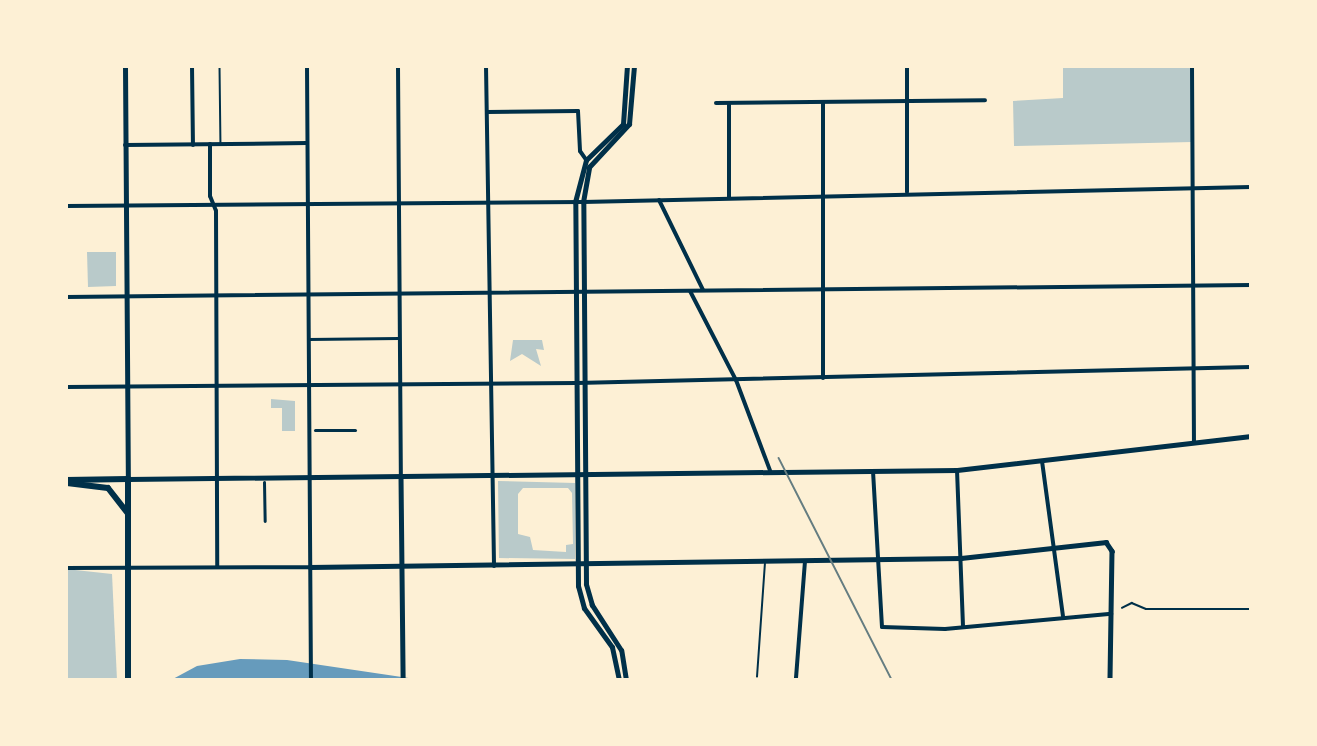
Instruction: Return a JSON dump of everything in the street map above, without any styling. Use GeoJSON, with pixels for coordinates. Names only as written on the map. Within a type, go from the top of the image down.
{"type":"FeatureCollection","features":[{"type":"Feature","properties":{"kind":"main road"},"geometry":{"type":"LineString","coordinates":[[125,66],[128,678]]}},
{"type":"Feature","properties":{"kind":"main road"},"geometry":{"type":"LineString","coordinates":[[619,677],[612,646],[581,600],[578,565],[575,202],[586,160],[622,124],[627,66]]}},
{"type":"Feature","properties":{"kind":"main road"},"geometry":{"type":"LineString","coordinates":[[626,678],[621,650],[589,597],[586,565],[584,202],[592,165],[629,124],[633,66]]}},
{"type":"Feature","properties":{"kind":"main road"},"geometry":{"type":"LineString","coordinates":[[66,481],[218,476],[492,476],[957,470],[1251,436]]}},
{"type":"Feature","properties":{"kind":"main road"},"geometry":{"type":"LineString","coordinates":[[66,481],[108,488],[128,513]]}},
{"type":"Feature","properties":{"kind":"street"},"geometry":{"type":"LineString","coordinates":[[192,66],[193,145]]}},
{"type":"Feature","properties":{"kind":"street"},"geometry":{"type":"LineString","coordinates":[[308,66],[308,476],[311,680]]}},
{"type":"Feature","properties":{"kind":"street"},"geometry":{"type":"LineString","coordinates":[[398,66],[403,680]]}},
{"type":"Feature","properties":{"kind":"street"},"geometry":{"type":"LineString","coordinates":[[486,66],[494,566]]}},
{"type":"Feature","properties":{"kind":"street"},"geometry":{"type":"LineString","coordinates":[[907,66],[907,192]]}},
{"type":"Feature","properties":{"kind":"street"},"geometry":{"type":"LineString","coordinates":[[1192,66],[1194,443]]}},
{"type":"Feature","properties":{"kind":"street"},"geometry":{"type":"LineString","coordinates":[[716,103],[985,100]]}},
{"type":"Feature","properties":{"kind":"street"},"geometry":{"type":"LineString","coordinates":[[823,102],[823,378]]}},
{"type":"Feature","properties":{"kind":"street"},"geometry":{"type":"LineString","coordinates":[[729,103],[729,197]]}},
{"type":"Feature","properties":{"kind":"street"},"geometry":{"type":"LineString","coordinates":[[487,112],[578,111],[580,151],[592,165]]}},
{"type":"Feature","properties":{"kind":"street"},"geometry":{"type":"LineString","coordinates":[[125,146],[307,143]]}},
{"type":"Feature","properties":{"kind":"street"},"geometry":{"type":"LineString","coordinates":[[210,144],[216,295],[217,567]]}},
{"type":"Feature","properties":{"kind":"street"},"geometry":{"type":"LineString","coordinates":[[66,206],[584,202],[823,193],[1251,187]]}},
{"type":"Feature","properties":{"kind":"street"},"geometry":{"type":"LineString","coordinates":[[659,200],[703,291]]}},
{"type":"Feature","properties":{"kind":"street"},"geometry":{"type":"LineString","coordinates":[[66,297],[1251,285]]}},
{"type":"Feature","properties":{"kind":"street"},"geometry":{"type":"LineString","coordinates":[[690,291],[736,380],[771,473]]}},
{"type":"Feature","properties":{"kind":"street"},"geometry":{"type":"LineString","coordinates":[[308,339],[400,339]]}},
{"type":"Feature","properties":{"kind":"street"},"geometry":{"type":"LineString","coordinates":[[66,387],[585,383],[1251,367]]}},
{"type":"Feature","properties":{"kind":"street"},"geometry":{"type":"LineString","coordinates":[[315,430],[355,430]]}},
{"type":"Feature","properties":{"kind":"street"},"geometry":{"type":"LineString","coordinates":[[1042,461],[1063,617]]}},
{"type":"Feature","properties":{"kind":"street"},"geometry":{"type":"LineString","coordinates":[[957,470],[963,627]]}},
{"type":"Feature","properties":{"kind":"street"},"geometry":{"type":"LineString","coordinates":[[873,471],[880,625],[963,627],[1111,614]]}},
{"type":"Feature","properties":{"kind":"street"},"geometry":{"type":"LineString","coordinates":[[264,482],[265,522]]}},
{"type":"Feature","properties":{"kind":"street"},"geometry":{"type":"LineString","coordinates":[[66,568],[765,563],[961,558],[1110,544],[1110,680]]}},
{"type":"Feature","properties":{"kind":"street"},"geometry":{"type":"LineString","coordinates":[[796,678],[805,562]]}},
{"type":"Feature","properties":{"kind":"lane"},"geometry":{"type":"LineString","coordinates":[[220,66],[221,144]]}},
{"type":"Feature","properties":{"kind":"lane"},"geometry":{"type":"LineString","coordinates":[[756,677],[765,563]]}},
{"type":"Feature","properties":{"kind":"lane"},"geometry":{"type":"LineString","coordinates":[[1122,608],[1132,603],[1146,609],[1251,609]]}},
{"type":"Feature","properties":{"kind":"shaded area"},"geometry":{"type":"Polygon","coordinates":[[[1063,66],[1192,66],[1192,142],[1014,146],[1013,101],[1063,98],[1063,66]]]}},
{"type":"Feature","properties":{"kind":"shaded area"},"geometry":{"type":"Polygon","coordinates":[[[87,252],[116,252],[116,286],[88,287],[87,252]]]}},
{"type":"Feature","properties":{"kind":"shaded area"},"geometry":{"type":"Polygon","coordinates":[[[513,340],[542,340],[544,350],[536,349],[541,366],[522,354],[510,361],[513,340]]]}},
{"type":"Feature","properties":{"kind":"shaded area"},"geometry":{"type":"Polygon","coordinates":[[[271,399],[295,401],[295,431],[282,431],[282,408],[271,408],[271,399]]]}},
{"type":"Feature","properties":{"kind":"shaded area"},"geometry":{"type":"Polygon","coordinates":[[[498,481],[575,483],[575,559],[499,558],[498,481]],[[523,488],[518,494],[518,534],[530,537],[533,550],[566,552],[566,545],[573,544],[572,493],[568,488],[523,488]]]}},
{"type":"Feature","properties":{"kind":"shaded area"},"geometry":{"type":"Polygon","coordinates":[[[66,569],[112,574],[117,680],[66,680],[66,569]]]}},
{"type":"Feature","properties":{"kind":"water"},"geometry":{"type":"Polygon","coordinates":[[[240,659],[287,660],[422,680],[171,680],[197,666],[240,659]]]}},
{"type":"Feature","properties":{"kind":"railway"},"geometry":{"type":"LineString","coordinates":[[779,458],[892,680]]}}]}
